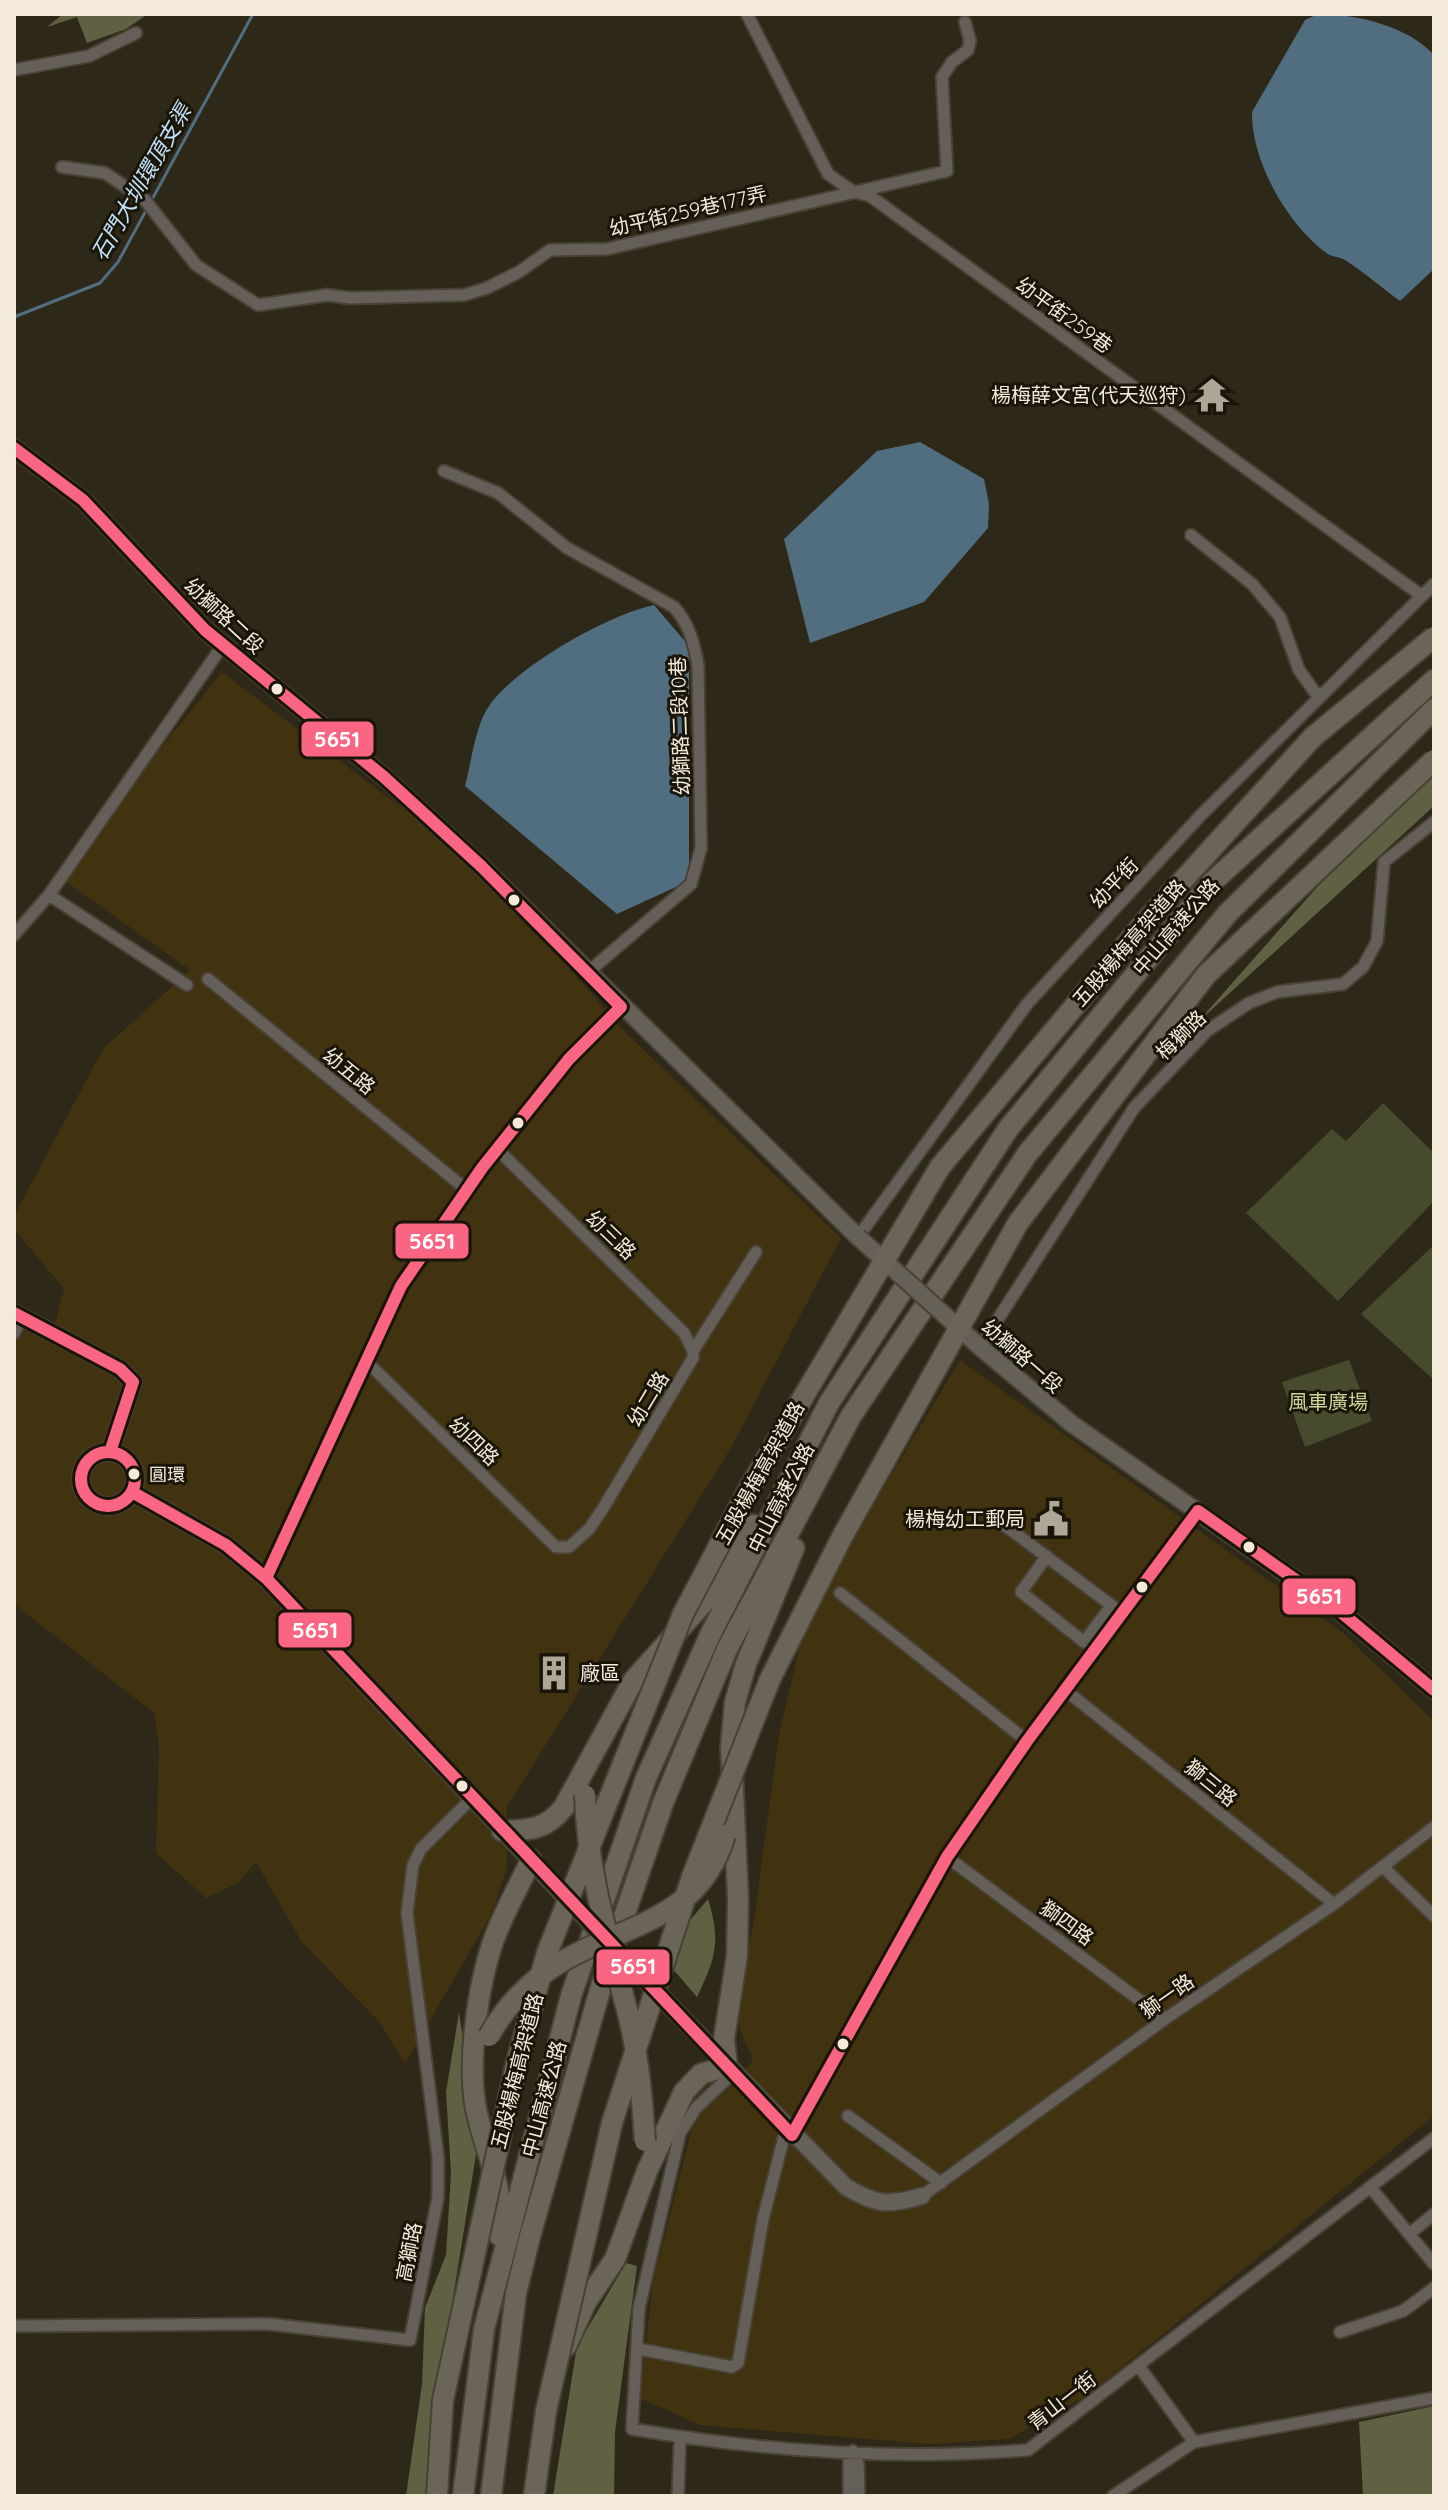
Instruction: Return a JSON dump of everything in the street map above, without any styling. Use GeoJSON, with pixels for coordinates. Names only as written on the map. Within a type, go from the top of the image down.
{"type":"FeatureCollection","features":[{"type":"Feature","properties":{"kind":"highway","name":"五股楊梅高架道路"},"geometry":{"type":"LineString","coordinates":[[437,2496],[443,2400],[516,2065],[547,1953],[683,1614],[751,1485],[940,1167],[1145,922],[1313,737],[1434,637]]}},
{"type":"Feature","properties":{"kind":"highway","name":"中山高速公路"},"geometry":{"type":"LineString","coordinates":[[463,2496],[484,2329],[571,1996],[646,1778],[711,1633],[829,1403],[1008,1129],[1209,885],[1434,680]]}},
{"type":"Feature","properties":{"kind":"highway","name":"中山高速公路"},"geometry":{"type":"LineString","coordinates":[[491,2496],[516,2293],[606,1969],[663,1803],[727,1649],[851,1416],[1028,1153],[1228,913],[1434,709]]}},
{"type":"Feature","properties":{"kind":"highway"},"geometry":{"type":"LineString","coordinates":[[534,2496],[546,2411],[612,2123],[692,1877],[770,1679],[842,1537],[1018,1223],[1206,975],[1434,760]]}},
{"type":"Feature","properties":{"kind":"highway"},"geometry":{"type":"LineString","coordinates":[[502,1831],[538,1829],[553,1821],[564,1807],[633,1681],[711,1594],[829,1403]]}},
{"type":"Feature","properties":{"kind":"highway"},"geometry":{"type":"LineString","coordinates":[[524,2496],[565,2347],[586,2302],[615,2259],[647,2171],[684,2092],[701,2074],[730,2069],[724,2039],[737,1956],[731,1747],[735,1702],[746,1664],[838,1441]]}},
{"type":"Feature","properties":{"kind":"highway"},"geometry":{"type":"LineString","coordinates":[[595,1746],[585,1795],[588,1849],[606,1939],[627,2008],[638,2067],[647,2171]]}},
{"type":"Feature","properties":{"kind":"highway"},"geometry":{"type":"LineString","coordinates":[[475,2062],[499,2017],[527,1988],[560,1962],[606,1939],[657,1920],[695,1892],[720,1852],[734,1804]]}},
{"type":"Feature","properties":{"kind":"highway"},"geometry":{"type":"LineString","coordinates":[[484,2329],[501,2200],[476,2110],[478,2010],[494,1940],[531,1860]]}},
{"type":"Feature","properties":{"kind":"street","name":"幼平街259巷"},"geometry":{"type":"LineString","coordinates":[[747,14],[828,174],[852,191],[870,196],[1422,596]]}},
{"type":"Feature","properties":{"kind":"street","name":"幼平街259巷177弄"},"geometry":{"type":"LineString","coordinates":[[62,167],[105,173],[148,205],[196,265],[258,305],[327,295],[350,298],[464,295],[487,288],[519,272],[550,250],[607,249],[947,171],[942,77],[952,62],[968,50],[970,41],[965,22]]}},
{"type":"Feature","properties":{"kind":"street"},"geometry":{"type":"LineString","coordinates":[[14,70],[89,56],[136,33]]}},
{"type":"Feature","properties":{"kind":"street","name":"幼獅路二段"},"geometry":{"type":"LineString","coordinates":[[14,448],[83,500],[223,645],[384,777],[481,866],[621,1007]]}},
{"type":"Feature","properties":{"kind":"street","name":"幼獅路二段10巷"},"geometry":{"type":"LineString","coordinates":[[444,471],[498,493],[567,548],[674,607],[684,618],[694,644],[698,665],[701,848],[691,884],[587,973]]}},
{"type":"Feature","properties":{"kind":"street"},"geometry":{"type":"LineString","coordinates":[[1191,535],[1252,584],[1280,617],[1299,670],[1319,698]]}},
{"type":"Feature","properties":{"kind":"street","name":"幼平街"},"geometry":{"type":"LineString","coordinates":[[858,1237],[1027,1004],[1200,816],[1434,584]]}},
{"type":"Feature","properties":{"kind":"street"},"geometry":{"type":"LineString","coordinates":[[14,935],[49,895],[223,645]]}},
{"type":"Feature","properties":{"kind":"street","name":"梅獅路"},"geometry":{"type":"LineString","coordinates":[[980,1347],[1134,1108],[1207,1031],[1249,1003],[1277,992],[1343,984],[1363,967],[1377,941],[1384,862],[1434,822]]}},
{"type":"Feature","properties":{"kind":"street"},"geometry":{"type":"LineString","coordinates":[[49,895],[187,985]]}},
{"type":"Feature","properties":{"kind":"street","name":"幼五路"},"geometry":{"type":"LineString","coordinates":[[208,979],[467,1190]]}},
{"type":"Feature","properties":{"kind":"street"},"geometry":{"type":"LineString","coordinates":[[266,1578],[401,1286],[497,1149],[569,1059],[621,1007]]}},
{"type":"Feature","properties":{"kind":"street","name":"幼獅路一段"},"geometry":{"type":"LineString","coordinates":[[621,1007],[858,1237],[980,1347],[1072,1424],[1337,1609],[1434,1690]]}},
{"type":"Feature","properties":{"kind":"street","name":"幼三路"},"geometry":{"type":"LineString","coordinates":[[497,1149],[684,1333],[693,1351]]}},
{"type":"Feature","properties":{"kind":"street","name":"幼二路"},"geometry":{"type":"LineString","coordinates":[[556,1547],[569,1547],[589,1529],[693,1358],[693,1351],[756,1252]]}},
{"type":"Feature","properties":{"kind":"street"},"geometry":{"type":"LineString","coordinates":[[14,1333],[18,1315],[120,1369],[133,1382],[110,1452]]}},
{"type":"Feature","properties":{"kind":"street","name":"幼四路"},"geometry":{"type":"LineString","coordinates":[[366,1361],[556,1547]]}},
{"type":"Feature","properties":{"kind":"street"},"geometry":{"type":"LineString","coordinates":[[110,1452],[129,1463],[135,1477],[132,1492],[114,1506],[91,1501],[84,1493],[82,1470],[88,1460],[110,1452]]}},
{"type":"Feature","properties":{"kind":"street"},"geometry":{"type":"LineString","coordinates":[[132,1492],[226,1545],[266,1578],[502,1831],[789,2132],[846,2187],[873,2203],[897,2203],[922,2196]]}},
{"type":"Feature","properties":{"kind":"street"},"geometry":{"type":"LineString","coordinates":[[1047,1556],[1021,1592],[1084,1642],[1116,1610],[1198,1511]]}},
{"type":"Feature","properties":{"kind":"street"},"geometry":{"type":"LineString","coordinates":[[1000,1522],[1116,1610]]}},
{"type":"Feature","properties":{"kind":"street"},"geometry":{"type":"LineString","coordinates":[[840,1593],[1027,1741]]}},
{"type":"Feature","properties":{"kind":"street"},"geometry":{"type":"LineString","coordinates":[[730,2069],[696,2108],[680,2133],[639,2308],[639,2349],[732,2367],[738,2363],[763,2219],[789,2132],[947,1857],[1065,1690],[1116,1610]]}},
{"type":"Feature","properties":{"kind":"street","name":"獅三路"},"geometry":{"type":"LineString","coordinates":[[1065,1690],[1334,1904]]}},
{"type":"Feature","properties":{"kind":"street","name":"高獅路"},"geometry":{"type":"LineString","coordinates":[[14,2326],[268,2324],[410,2340],[438,2197],[438,2157],[407,1913],[413,1865],[421,1849],[472,1798]]}},
{"type":"Feature","properties":{"kind":"street","name":"獅一路"},"geometry":{"type":"LineString","coordinates":[[922,2196],[1165,2019],[1334,1904],[1434,1827]]}},
{"type":"Feature","properties":{"kind":"street","name":"獅四路"},"geometry":{"type":"LineString","coordinates":[[947,1857],[1165,2019]]}},
{"type":"Feature","properties":{"kind":"street"},"geometry":{"type":"LineString","coordinates":[[1383,1867],[1434,1916]]}},
{"type":"Feature","properties":{"kind":"street"},"geometry":{"type":"LineString","coordinates":[[848,2116],[941,2183]]}},
{"type":"Feature","properties":{"kind":"street","name":"青山一街"},"geometry":{"type":"LineString","coordinates":[[639,2349],[632,2429],[729,2445],[953,2456],[1028,2450],[1434,2138]]}},
{"type":"Feature","properties":{"kind":"street"},"geometry":{"type":"LineString","coordinates":[[1370,2187],[1434,2264]]}},
{"type":"Feature","properties":{"kind":"street"},"geometry":{"type":"LineString","coordinates":[[1409,2234],[1434,2214]]}},
{"type":"Feature","properties":{"kind":"street"},"geometry":{"type":"LineString","coordinates":[[1340,2332],[1403,2311],[1434,2288]]}},
{"type":"Feature","properties":{"kind":"street"},"geometry":{"type":"LineString","coordinates":[[1138,2365],[1194,2442]]}},
{"type":"Feature","properties":{"kind":"street"},"geometry":{"type":"LineString","coordinates":[[1113,2496],[1194,2442],[1434,2398]]}},
{"type":"Feature","properties":{"kind":"street"},"geometry":{"type":"LineString","coordinates":[[678,2496],[680,2437]]}},
{"type":"Feature","properties":{"kind":"street"},"geometry":{"type":"LineString","coordinates":[[849,2496],[849,2462],[853,2451]]}},
{"type":"Feature","properties":{"kind":"street"},"geometry":{"type":"LineString","coordinates":[[853,2451],[858,2464],[859,2496]]}},
{"type":"Feature","properties":{"kind":"shaded area"},"geometry":{"type":"Polygon","coordinates":[[[222,672],[422,823],[542,937],[625,1032],[841,1238],[731,1448],[507,1807],[507,1868],[492,1913],[405,2064],[381,2024],[301,1941],[256,1862],[238,1883],[206,1898],[156,1853],[159,1746],[154,1713],[14,1604],[14,1321],[51,1340],[64,1289],[14,1229],[14,1216],[103,1049],[190,970],[58,876],[222,672]]]}},
{"type":"Feature","properties":{"kind":"shaded area"},"geometry":{"type":"Polygon","coordinates":[[[960,1360],[1344,1634],[1434,1721],[1434,2116],[1086,2396],[1009,2439],[929,2444],[700,2425],[640,2398],[653,2282],[695,2116],[728,2089],[753,2060],[735,2018],[754,1920],[779,1734],[807,1616],[960,1360]]]}},
{"type":"Feature","properties":{"kind":"green space"},"geometry":{"type":"Polygon","coordinates":[[[63,14],[148,14],[126,29],[87,43],[77,17],[47,27],[63,14]]]}},
{"type":"Feature","properties":{"kind":"green space"},"geometry":{"type":"Polygon","coordinates":[[[1434,773],[1434,806],[1197,1023],[1318,886],[1434,773]]]}},
{"type":"Feature","properties":{"kind":"green space"},"geometry":{"type":"Polygon","coordinates":[[[1383,1103],[1434,1153],[1434,1201],[1338,1301],[1246,1213],[1332,1129],[1346,1141],[1383,1103]]]}},
{"type":"Feature","properties":{"kind":"green space"},"geometry":{"type":"Polygon","coordinates":[[[1434,1245],[1434,1380],[1361,1314],[1434,1245]]]}},
{"type":"Feature","properties":{"kind":"green space","name":"風車廣場"},"geometry":{"type":"Polygon","coordinates":[[[1349,1360],[1372,1421],[1305,1447],[1282,1382],[1349,1360]]]}},
{"type":"Feature","properties":{"kind":"green space"},"geometry":{"type":"Polygon","coordinates":[[[708,1899],[714,1927],[714,1949],[709,1971],[697,1997],[672,1968],[681,1931],[708,1899]]]}},
{"type":"Feature","properties":{"kind":"green space"},"geometry":{"type":"Polygon","coordinates":[[[459,2012],[478,2142],[434,2417],[427,2496],[406,2496],[422,2384],[425,2308],[446,2255],[451,2173],[446,2092],[459,2012]]]}},
{"type":"Feature","properties":{"kind":"green space"},"geometry":{"type":"Polygon","coordinates":[[[626,2263],[637,2266],[615,2432],[614,2496],[553,2496],[577,2346],[626,2263]]]}},
{"type":"Feature","properties":{"kind":"green space"},"geometry":{"type":"Polygon","coordinates":[[[1434,2406],[1434,2496],[1363,2496],[1359,2422],[1434,2406]]]}},
{"type":"Feature","properties":{"kind":"water"},"geometry":{"type":"Polygon","coordinates":[[[1318,14],[1365,19],[1396,29],[1434,55],[1434,269],[1400,301],[1352,265],[1328,254],[1313,242],[1286,210],[1258,151],[1252,112],[1305,20],[1318,14]]]}},
{"type":"Feature","properties":{"kind":"water"},"geometry":{"type":"Polygon","coordinates":[[[920,442],[984,479],[989,504],[988,528],[924,602],[810,643],[784,539],[877,451],[920,442]]]}},
{"type":"Feature","properties":{"kind":"water"},"geometry":{"type":"Polygon","coordinates":[[[654,605],[689,646],[689,881],[617,914],[465,786],[481,721],[504,688],[543,658],[589,630],[654,605]]]}},
{"type":"Feature","properties":{"kind":"waterway","name":"石門大圳環頂支渠"},"geometry":{"type":"LineString","coordinates":[[14,317],[100,283],[118,262],[253,14]]}},
{"type":"Feature","properties":{"kind":"transit line","name":"5651"},"geometry":{"type":"LineString","coordinates":[[14,448],[83,500],[205,630],[384,777],[481,866],[621,1007],[569,1059],[482,1168],[401,1286],[266,1578]]}},
{"type":"Feature","properties":{"kind":"transit line","name":"5651"},"geometry":{"type":"LineString","coordinates":[[14,1313],[120,1369],[133,1382],[110,1452]]}},
{"type":"Feature","properties":{"kind":"transit line","name":"5651"},"geometry":{"type":"LineString","coordinates":[[108,1452],[127,1460],[135,1479],[127,1498],[108,1506],[89,1498],[81,1479],[89,1460],[108,1452]]}},
{"type":"Feature","properties":{"kind":"transit line","name":"5651"},"geometry":{"type":"LineString","coordinates":[[132,1492],[226,1545],[266,1578],[792,2135]]}},
{"type":"Feature","properties":{"kind":"transit line","name":"5651"},"geometry":{"type":"LineString","coordinates":[[1198,1511],[1337,1609],[1434,1690]]}},
{"type":"Feature","properties":{"kind":"transit line","name":"5651"},"geometry":{"type":"LineString","coordinates":[[792,2135],[947,1857],[1027,1741],[1198,1511]]}},
{"type":"Feature","properties":{"kind":"place","name":"楊梅薛文宮(代天巡狩)"},"geometry":{"type":"Point","coordinates":[1212,395]}},
{"type":"Feature","properties":{"kind":"place","name":"圓環"},"geometry":{"type":"Point","coordinates":[134,1474]}},
{"type":"Feature","properties":{"kind":"place","name":"楊梅幼工郵局"},"geometry":{"type":"Point","coordinates":[1051,1519]}},
{"type":"Feature","properties":{"kind":"place","name":"廠區"},"geometry":{"type":"Point","coordinates":[554,1673]}}]}
